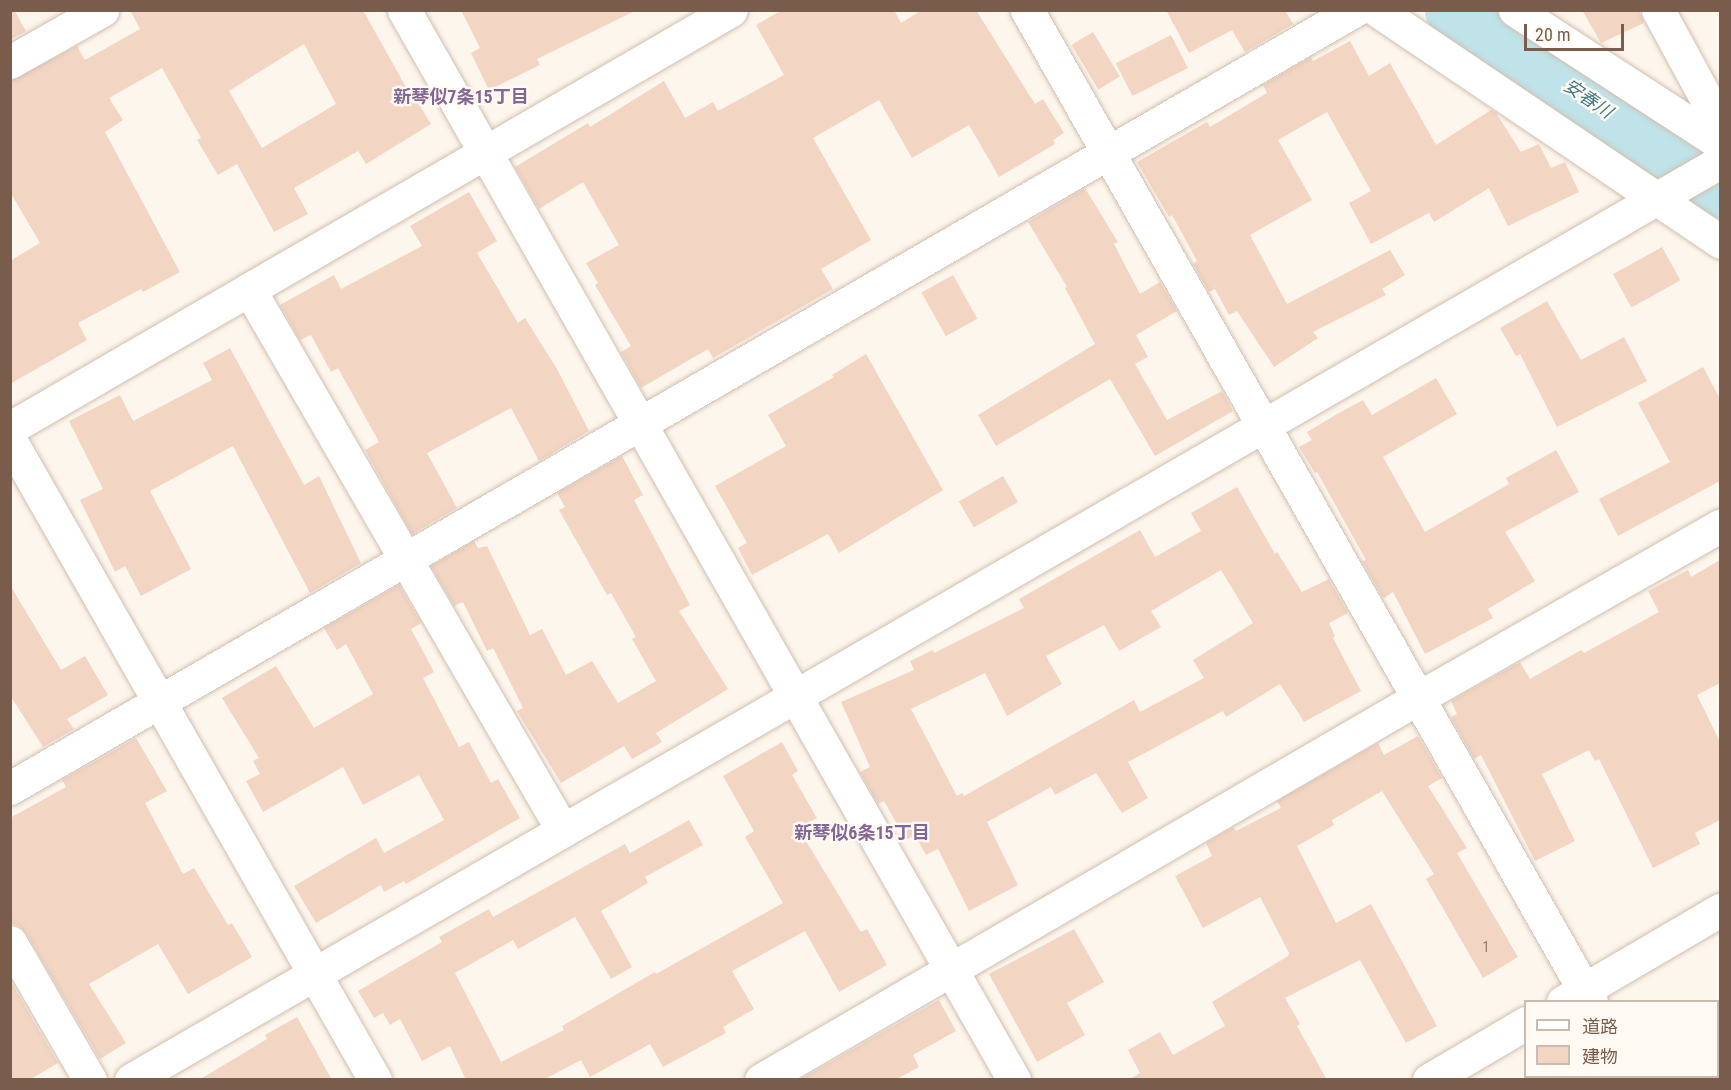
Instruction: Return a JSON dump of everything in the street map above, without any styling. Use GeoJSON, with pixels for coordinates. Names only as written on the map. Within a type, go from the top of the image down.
{"type":"FeatureCollection","features":[{"type":"Feature","properties":{"kind":"street"},"geometry":{"type":"LineString","coordinates":[[10,62],[102,10]]}},
{"type":"Feature","properties":{"kind":"street"},"geometry":{"type":"LineString","coordinates":[[404,10],[1014,1080]]}},
{"type":"Feature","properties":{"kind":"street"},"geometry":{"type":"LineString","coordinates":[[10,428],[731,10]]}},
{"type":"Feature","properties":{"kind":"street"},"geometry":{"type":"LineString","coordinates":[[1027,10],[1418,698],[1579,997],[1720,910]]}},
{"type":"Feature","properties":{"kind":"street"},"geometry":{"type":"LineString","coordinates":[[10,788],[1355,10]]}},
{"type":"Feature","properties":{"kind":"street"},"geometry":{"type":"LineString","coordinates":[[1377,10],[1669,193],[1720,242]]}},
{"type":"Feature","properties":{"kind":"street"},"geometry":{"type":"LineString","coordinates":[[131,1080],[796,694],[1669,193],[1719,156],[1515,10]]}},
{"type":"Feature","properties":{"kind":"street"},"geometry":{"type":"LineString","coordinates":[[1658,10],[1720,124]]}},
{"type":"Feature","properties":{"kind":"street"},"geometry":{"type":"LineString","coordinates":[[249,290],[563,831]]}},
{"type":"Feature","properties":{"kind":"street"},"geometry":{"type":"LineString","coordinates":[[10,440],[375,1080]]}},
{"type":"Feature","properties":{"kind":"street"},"geometry":{"type":"LineString","coordinates":[[761,1080],[1418,698],[1720,526]]}},
{"type":"Feature","properties":{"kind":"street"},"geometry":{"type":"LineString","coordinates":[[10,942],[90,1080]]}},
{"type":"Feature","properties":{"kind":"street"},"geometry":{"type":"LineString","coordinates":[[1429,1080],[1524,1024]]}},
{"type":"Feature","properties":{"kind":"building"},"geometry":{"type":"Polygon","coordinates":[[[10,10],[14,10],[26,31],[10,40],[10,10]]]}},
{"type":"Feature","properties":{"kind":"building"},"geometry":{"type":"Polygon","coordinates":[[[130,10],[363,10],[407,89],[409,88],[431,124],[366,164],[358,151],[294,188],[308,214],[274,232],[237,164],[218,175],[197,140],[201,138],[162,68],[109,98],[123,120],[105,132],[180,272],[143,292],[141,289],[78,323],[87,340],[10,384],[10,261],[40,243],[10,192],[10,81],[77,46],[85,60],[140,29],[130,10]],[[304,44],[229,91],[262,148],[336,104],[304,44]]]}},
{"type":"Feature","properties":{"kind":"building"},"geometry":{"type":"Polygon","coordinates":[[[461,10],[637,10],[537,59],[540,65],[489,90],[471,53],[480,48],[461,10]]]}},
{"type":"Feature","properties":{"kind":"building"},"geometry":{"type":"Polygon","coordinates":[[[782,10],[894,10],[901,23],[922,10],[976,10],[1035,104],[1043,99],[1064,133],[1053,140],[1055,144],[999,177],[969,125],[912,158],[879,100],[813,138],[871,240],[821,269],[833,289],[713,358],[708,349],[641,388],[621,352],[631,346],[595,285],[598,283],[586,263],[619,245],[583,182],[539,209],[515,167],[588,123],[590,127],[664,81],[685,118],[713,102],[718,111],[784,75],[756,25],[782,10]]]}},
{"type":"Feature","properties":{"kind":"building"},"geometry":{"type":"Polygon","coordinates":[[[1166,10],[1285,10],[1293,24],[1245,52],[1232,30],[1189,53],[1166,10]]]}},
{"type":"Feature","properties":{"kind":"building"},"geometry":{"type":"Polygon","coordinates":[[[1582,10],[1639,10],[1644,23],[1601,43],[1582,10]]]}},
{"type":"Feature","properties":{"kind":"building"},"geometry":{"type":"Polygon","coordinates":[[[1093,32],[1120,77],[1098,89],[1072,45],[1093,32]]]}},
{"type":"Feature","properties":{"kind":"building"},"geometry":{"type":"Polygon","coordinates":[[[1171,35],[1188,68],[1133,96],[1116,63],[1171,35]]]}},
{"type":"Feature","properties":{"kind":"building"},"geometry":{"type":"Polygon","coordinates":[[[1350,41],[1369,76],[1390,63],[1436,145],[1491,110],[1496,113],[1521,152],[1539,144],[1551,168],[1565,162],[1579,192],[1508,226],[1489,188],[1434,222],[1429,213],[1371,244],[1349,203],[1371,191],[1327,112],[1278,140],[1312,200],[1250,235],[1287,304],[1390,250],[1405,275],[1382,289],[1386,295],[1313,332],[1318,338],[1274,367],[1237,311],[1229,315],[1215,289],[1209,292],[1193,264],[1197,261],[1172,215],[1169,217],[1137,162],[1207,122],[1210,127],[1267,93],[1263,85],[1311,57],[1313,61],[1350,41]]]}},
{"type":"Feature","properties":{"kind":"building"},"geometry":{"type":"Polygon","coordinates":[[[1085,188],[1118,242],[1114,244],[1140,294],[1160,282],[1177,311],[1136,335],[1148,357],[1135,364],[1167,420],[1222,391],[1233,411],[1155,456],[1110,379],[996,446],[978,415],[1095,344],[1065,288],[1067,287],[1028,222],[1085,188]]]}},
{"type":"Feature","properties":{"kind":"building"},"geometry":{"type":"Polygon","coordinates":[[[469,192],[497,241],[477,253],[518,323],[525,318],[557,369],[589,431],[539,461],[511,408],[427,453],[457,508],[412,534],[365,450],[379,442],[338,368],[331,372],[311,335],[300,340],[280,305],[334,275],[341,289],[422,246],[410,226],[469,192]]]}},
{"type":"Feature","properties":{"kind":"building"},"geometry":{"type":"Polygon","coordinates":[[[1662,247],[1680,280],[1631,307],[1613,274],[1662,247]]]}},
{"type":"Feature","properties":{"kind":"building"},"geometry":{"type":"Polygon","coordinates":[[[953,275],[977,319],[946,336],[922,292],[953,275]]]}},
{"type":"Feature","properties":{"kind":"building"},"geometry":{"type":"Polygon","coordinates":[[[1547,301],[1581,360],[1624,337],[1647,381],[1557,427],[1520,354],[1516,356],[1500,328],[1547,301]]]}},
{"type":"Feature","properties":{"kind":"building"},"geometry":{"type":"Polygon","coordinates":[[[230,348],[304,485],[319,476],[361,563],[310,593],[233,446],[150,491],[191,569],[141,596],[125,566],[115,572],[80,500],[103,489],[69,421],[120,395],[133,421],[212,380],[203,363],[230,348]]]}},
{"type":"Feature","properties":{"kind":"building"},"geometry":{"type":"Polygon","coordinates":[[[866,354],[943,490],[839,553],[828,534],[752,575],[738,548],[747,543],[715,486],[786,446],[768,415],[834,377],[832,375],[866,354]]]}},
{"type":"Feature","properties":{"kind":"building"},"geometry":{"type":"Polygon","coordinates":[[[1703,367],[1720,399],[1720,481],[1618,536],[1599,499],[1670,462],[1638,403],[1703,367]]]}},
{"type":"Feature","properties":{"kind":"building"},"geometry":{"type":"Polygon","coordinates":[[[1436,378],[1457,414],[1383,457],[1425,532],[1509,484],[1506,478],[1556,450],[1579,492],[1505,532],[1535,581],[1488,609],[1493,618],[1425,654],[1393,592],[1384,598],[1382,596],[1362,561],[1366,560],[1317,472],[1315,473],[1299,447],[1312,440],[1307,432],[1363,400],[1372,415],[1436,378]]]}},
{"type":"Feature","properties":{"kind":"building"},"geometry":{"type":"Polygon","coordinates":[[[622,456],[643,495],[634,500],[690,605],[679,611],[728,689],[656,733],[662,742],[632,759],[624,746],[561,783],[517,711],[523,708],[493,648],[487,651],[463,602],[454,606],[431,566],[474,541],[478,548],[487,546],[530,635],[542,629],[566,675],[592,661],[618,703],[656,681],[632,639],[636,637],[611,593],[607,595],[559,510],[565,507],[557,493],[622,456]]]}},
{"type":"Feature","properties":{"kind":"building"},"geometry":{"type":"Polygon","coordinates":[[[1003,476],[1018,502],[974,527],[959,502],[1003,476]]]}},
{"type":"Feature","properties":{"kind":"building"},"geometry":{"type":"Polygon","coordinates":[[[1237,487],[1275,554],[1277,552],[1302,592],[1329,579],[1348,613],[1329,623],[1335,636],[1333,638],[1361,691],[1304,722],[1280,684],[1226,717],[1223,711],[1128,762],[1148,798],[1122,813],[1096,773],[1055,795],[1051,787],[987,822],[1018,885],[969,911],[938,849],[926,855],[915,835],[906,840],[884,801],[878,804],[860,772],[870,767],[841,702],[914,670],[910,661],[933,650],[934,653],[1024,608],[1019,599],[1140,530],[1155,557],[1201,531],[1191,513],[1237,487]],[[1221,570],[1151,611],[1161,627],[1119,651],[1104,625],[1046,656],[1062,684],[1007,716],[985,673],[911,709],[957,796],[962,793],[964,796],[1134,700],[1140,712],[1204,678],[1193,660],[1253,623],[1221,570]]]}},
{"type":"Feature","properties":{"kind":"building"},"geometry":{"type":"Polygon","coordinates":[[[1720,560],[1720,683],[1697,695],[1720,742],[1720,820],[1695,833],[1700,844],[1653,868],[1599,759],[1595,761],[1589,750],[1542,774],[1575,841],[1535,861],[1481,755],[1474,759],[1451,717],[1457,714],[1451,701],[1520,662],[1530,679],[1581,650],[1584,653],[1659,612],[1648,591],[1688,570],[1691,577],[1720,560]]]}},
{"type":"Feature","properties":{"kind":"building"},"geometry":{"type":"Polygon","coordinates":[[[10,585],[61,670],[85,656],[108,695],[67,719],[74,729],[43,747],[10,695],[10,585]]]}},
{"type":"Feature","properties":{"kind":"building"},"geometry":{"type":"Polygon","coordinates":[[[399,585],[421,623],[411,629],[434,672],[423,678],[459,747],[469,742],[491,783],[498,779],[520,818],[406,884],[404,881],[384,892],[381,885],[316,923],[294,886],[376,838],[384,853],[444,820],[419,775],[363,805],[343,767],[263,812],[246,781],[260,774],[253,761],[259,758],[222,698],[276,666],[314,728],[373,694],[346,644],[337,650],[324,628],[399,585]]]}},
{"type":"Feature","properties":{"kind":"building"},"geometry":{"type":"Polygon","coordinates":[[[1418,736],[1442,778],[1428,786],[1467,848],[1457,853],[1518,957],[1483,978],[1426,879],[1434,874],[1382,791],[1332,820],[1334,825],[1297,846],[1336,923],[1371,904],[1437,1026],[1406,1043],[1360,960],[1285,998],[1300,1024],[1297,1026],[1327,1080],[1128,1080],[1140,1073],[1128,1050],[1160,1032],[1173,1055],[1225,1026],[1212,1002],[1288,956],[1289,953],[1260,897],[1203,928],[1175,876],[1212,856],[1206,843],[1233,827],[1236,831],[1281,808],[1277,801],[1378,743],[1384,755],[1418,736]]]}},
{"type":"Feature","properties":{"kind":"building"},"geometry":{"type":"Polygon","coordinates":[[[136,738],[167,791],[145,803],[183,874],[194,868],[228,925],[232,923],[252,957],[188,994],[158,944],[89,984],[126,1043],[100,1059],[26,933],[20,926],[10,923],[10,818],[66,787],[62,780],[136,738]]]}},
{"type":"Feature","properties":{"kind":"building"},"geometry":{"type":"Polygon","coordinates":[[[782,742],[798,771],[792,775],[817,818],[802,826],[810,839],[806,841],[861,932],[867,929],[887,965],[839,992],[805,931],[732,971],[754,1009],[723,1027],[726,1033],[663,1067],[650,1044],[590,1077],[581,1060],[543,1080],[466,1080],[450,1046],[422,1061],[400,1019],[390,1025],[383,1013],[374,1018],[358,991],[442,942],[439,937],[489,909],[493,917],[625,844],[630,853],[689,820],[703,845],[645,877],[648,883],[601,911],[632,967],[611,979],[575,917],[518,949],[513,940],[455,973],[501,1062],[564,1030],[562,1026],[655,972],[656,974],[783,903],[745,837],[754,831],[723,776],[782,742]]]}},
{"type":"Feature","properties":{"kind":"building"},"geometry":{"type":"Polygon","coordinates":[[[1074,929],[1104,982],[1067,1003],[1085,1035],[1037,1062],[989,974],[1074,929]]]}},
{"type":"Feature","properties":{"kind":"building"},"geometry":{"type":"Polygon","coordinates":[[[10,980],[58,1063],[29,1080],[10,1080],[10,980]]]}},
{"type":"Feature","properties":{"kind":"building"},"geometry":{"type":"Polygon","coordinates":[[[939,1000],[956,1031],[913,1055],[919,1067],[895,1080],[799,1080],[939,1000]]]}},
{"type":"Feature","properties":{"kind":"building"},"geometry":{"type":"Polygon","coordinates":[[[297,1017],[332,1080],[199,1080],[267,1039],[265,1035],[297,1017]]]}},
{"type":"Feature","properties":{"kind":"waterway","name":"安春川"},"geometry":{"type":"LineString","coordinates":[[1455,10],[1720,188]]}},
{"type":"Feature","properties":{"kind":"district","name":"新琴似7条15丁目"},"geometry":{"type":"Point","coordinates":[461,97]}},
{"type":"Feature","properties":{"kind":"district","name":"新琴似6条15丁目"},"geometry":{"type":"Point","coordinates":[862,833]}}]}
